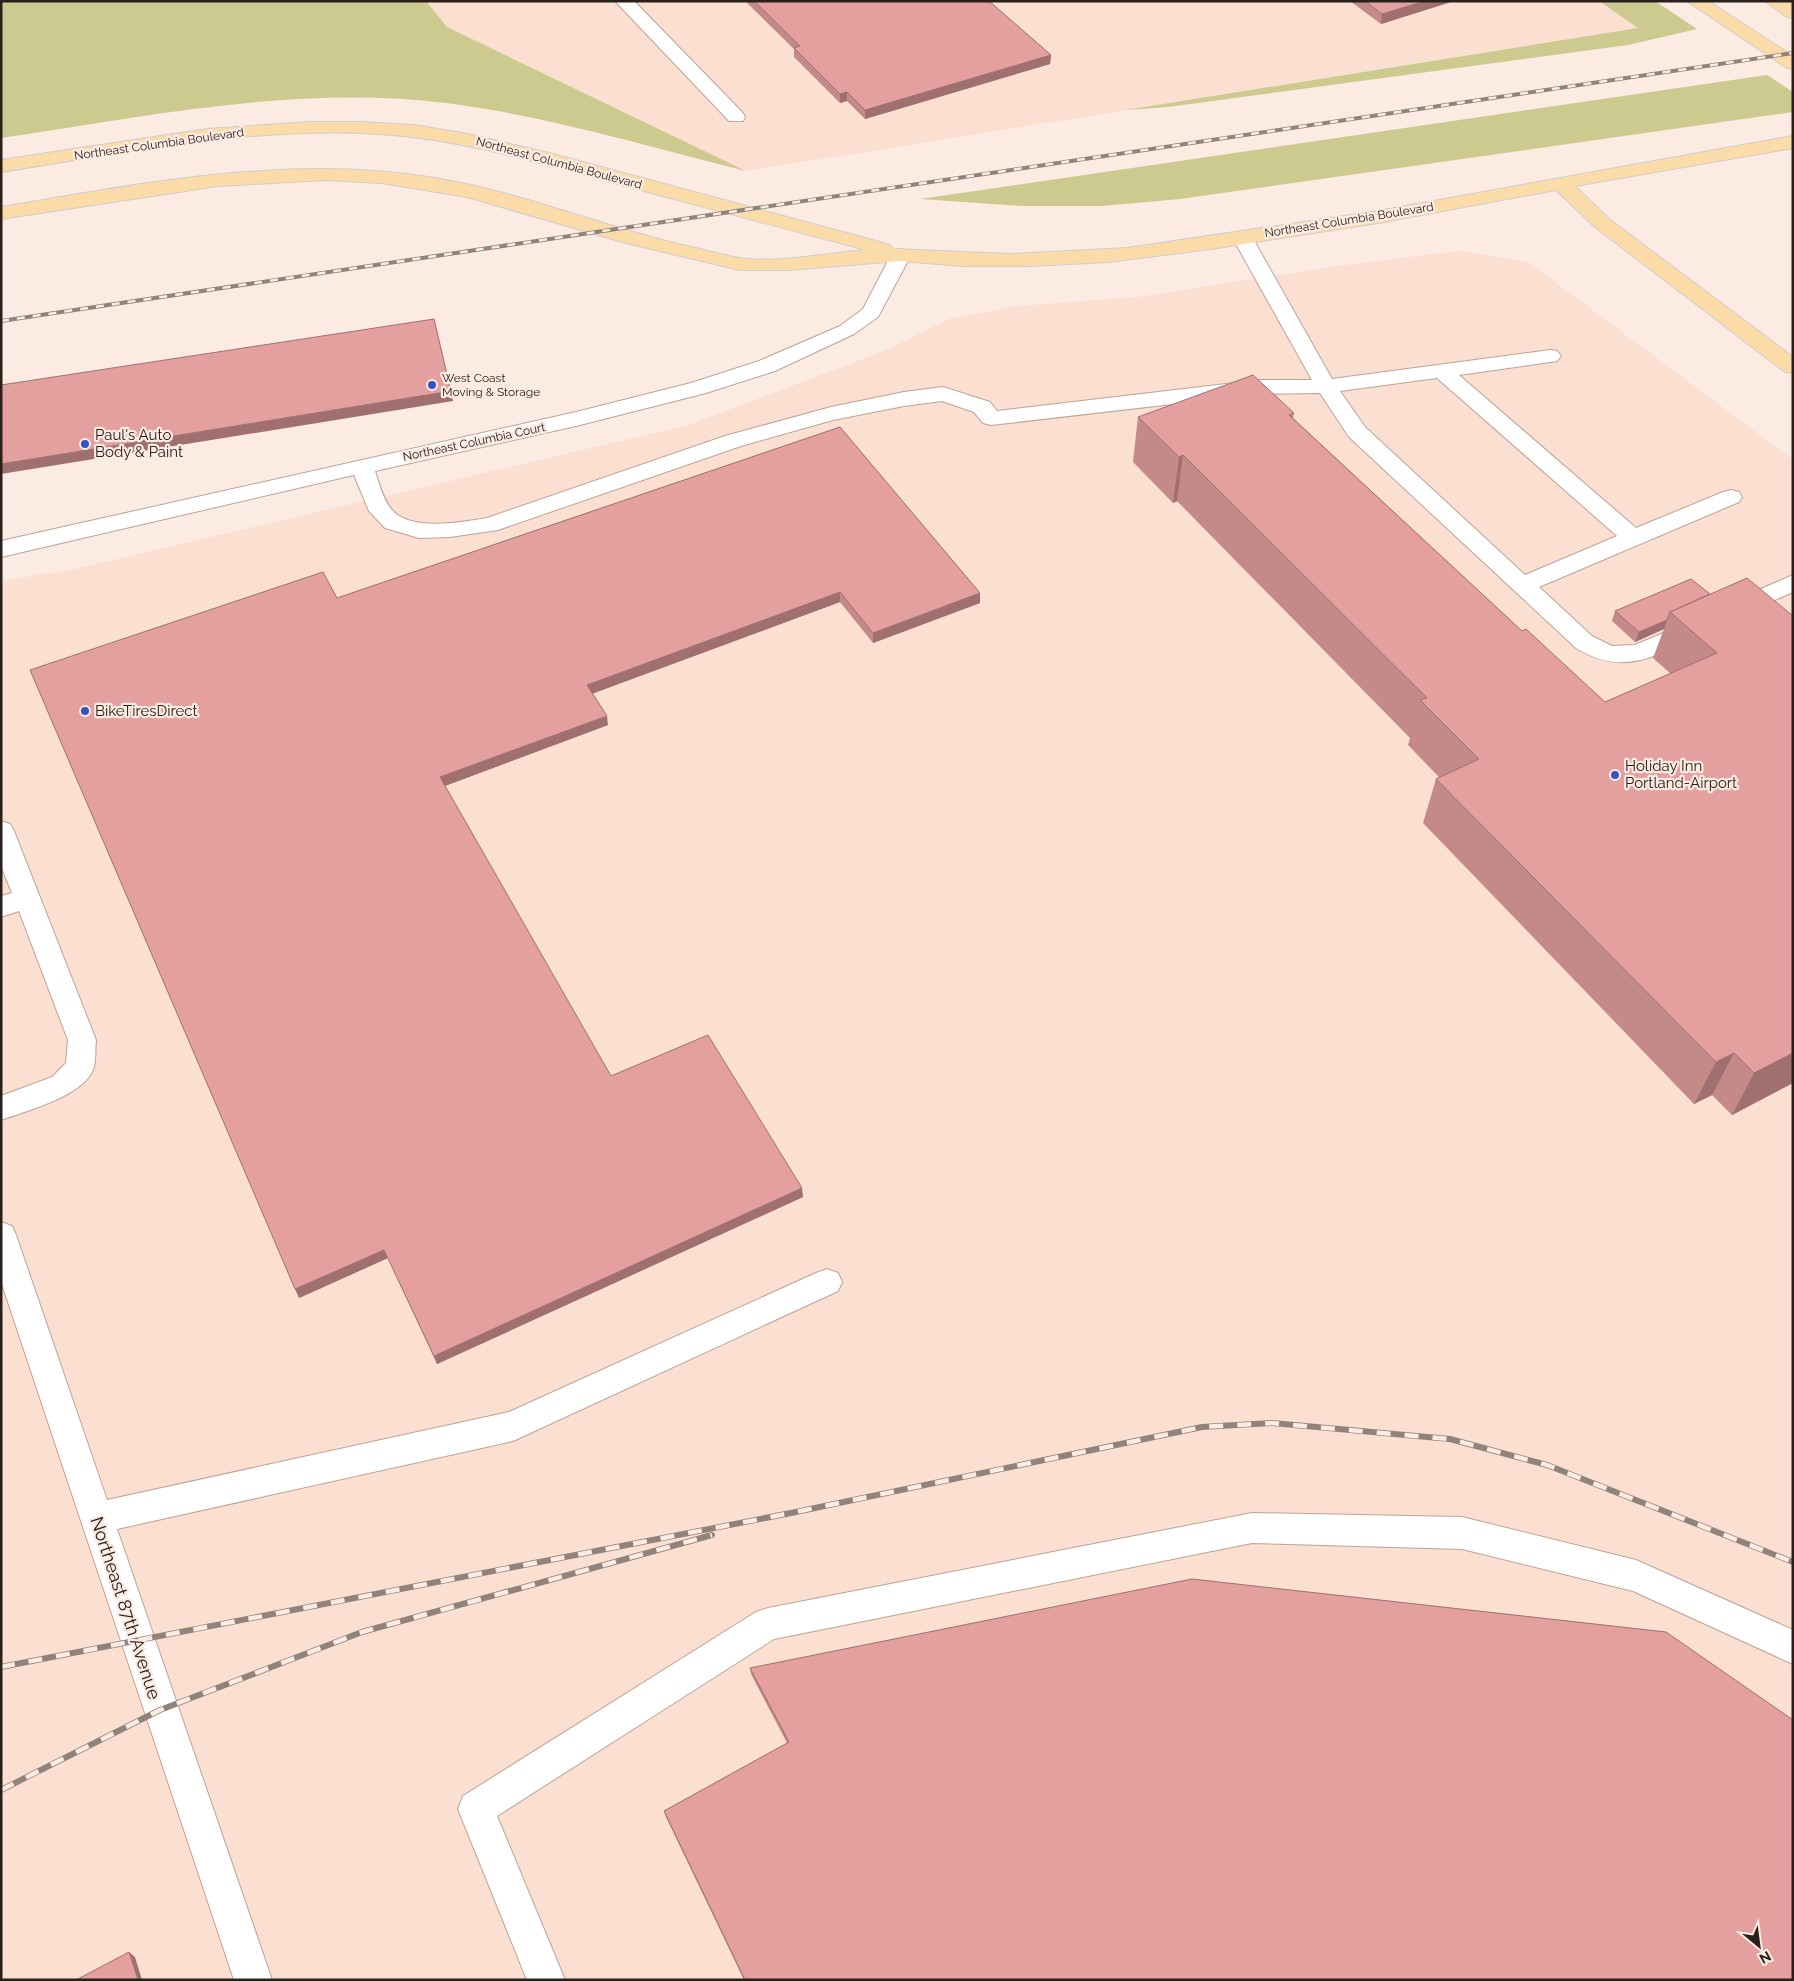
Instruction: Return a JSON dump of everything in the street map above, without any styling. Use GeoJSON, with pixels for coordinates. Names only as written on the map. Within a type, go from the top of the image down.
{"type":"FeatureCollection","features":[{"type":"Feature","properties":{"kind":"main road"},"geometry":{"type":"LineString","coordinates":[[1696,1],[1793,64]]}},
{"type":"Feature","properties":{"kind":"main road"},"geometry":{"type":"LineString","coordinates":[[1774,1],[1793,13]]}},
{"type":"Feature","properties":{"kind":"main road","name":"Northeast Columbia Boulevard"},"geometry":{"type":"LineString","coordinates":[[1,166],[209,135],[265,130],[331,128],[413,131],[478,141],[530,153],[782,220],[901,255]]}},
{"type":"Feature","properties":{"kind":"main road","name":"Northeast Columbia Boulevard"},"geometry":{"type":"LineString","coordinates":[[1,213],[252,175],[318,173],[368,176],[436,184],[484,196],[665,249],[750,265],[901,255],[968,260],[1087,258],[1242,237],[1406,211],[1681,160],[1793,142]]}},
{"type":"Feature","properties":{"kind":"main road"},"geometry":{"type":"LineString","coordinates":[[1560,183],[1602,223],[1793,368]]}},
{"type":"Feature","properties":{"kind":"street"},"geometry":{"type":"LineString","coordinates":[[624,1],[736,117]]}},
{"type":"Feature","properties":{"kind":"street"},"geometry":{"type":"LineString","coordinates":[[1242,237],[1326,386],[1357,432],[1584,642],[1606,654],[1618,657],[1632,655],[1793,583]]}},
{"type":"Feature","properties":{"kind":"street","name":"Northeast Columbia Court"},"geometry":{"type":"LineString","coordinates":[[1,549],[576,419],[698,388],[768,366],[847,330],[871,313],[901,255]]}},
{"type":"Feature","properties":{"kind":"street"},"geometry":{"type":"LineString","coordinates":[[362,466],[377,505],[386,518],[407,528],[456,530],[490,525],[774,428],[904,399],[943,394],[982,407],[991,418],[1260,387],[1326,386],[1550,356]]}},
{"type":"Feature","properties":{"kind":"street"},"geometry":{"type":"LineString","coordinates":[[1442,371],[1633,538]]}},
{"type":"Feature","properties":{"kind":"street"},"geometry":{"type":"LineString","coordinates":[[1522,585],[1731,497]]}},
{"type":"Feature","properties":{"kind":"street"},"geometry":{"type":"LineString","coordinates":[[1,832],[82,1040],[80,1068],[62,1085],[1,1108]]}},
{"type":"Feature","properties":{"kind":"street"},"geometry":{"type":"LineString","coordinates":[[1,907],[27,898]]}},
{"type":"Feature","properties":{"kind":"street","name":"Northeast 87th Avenue"},"geometry":{"type":"LineString","coordinates":[[1,1235],[253,1980]]}},
{"type":"Feature","properties":{"kind":"street"},"geometry":{"type":"LineString","coordinates":[[96,1518],[513,1426],[827,1282]]}},
{"type":"Feature","properties":{"kind":"street"},"geometry":{"type":"LineString","coordinates":[[546,1980],[476,1809],[768,1624],[1252,1528],[1462,1533],[1636,1576],[1793,1647]]}},
{"type":"Feature","properties":{"kind":"shaded area"},"geometry":{"type":"Polygon","coordinates":[[[1,1],[426,1],[447,27],[746,171],[597,132],[522,116],[446,103],[390,98],[278,100],[223,105],[1,138],[1,1]]]}},
{"type":"Feature","properties":{"kind":"shaded area"},"geometry":{"type":"Polygon","coordinates":[[[426,1],[1599,1],[1639,28],[746,171],[447,27],[426,1]]]}},
{"type":"Feature","properties":{"kind":"shaded area"},"geometry":{"type":"Polygon","coordinates":[[[1599,1],[1655,1],[1697,29],[1628,45],[1168,107],[1126,110],[1638,28],[1599,1]]]}},
{"type":"Feature","properties":{"kind":"shaded area"},"geometry":{"type":"Polygon","coordinates":[[[1767,75],[1793,92],[1793,112],[1180,199],[1102,206],[1023,206],[920,199],[1767,75]]]}},
{"type":"Feature","properties":{"kind":"shaded area"},"geometry":{"type":"Polygon","coordinates":[[[1458,251],[1528,262],[1793,460],[1793,1980],[1,1980],[1,581],[75,569],[689,425],[887,350],[949,319],[1018,306],[1138,297],[1338,266],[1458,251]]]}},
{"type":"Feature","properties":{"kind":"building"},"geometry":{"type":"Polygon","coordinates":[[[754,1],[989,1],[1051,55],[865,110],[847,92],[840,94],[794,48],[800,46],[754,1]]]}},
{"type":"Feature","properties":{"kind":"building"},"geometry":{"type":"Polygon","coordinates":[[[1365,1],[1425,1],[1382,14],[1365,1]]]}},
{"type":"Feature","properties":{"kind":"building"},"geometry":{"type":"Polygon","coordinates":[[[434,319],[451,391],[1,464],[1,385],[434,319]]]}},
{"type":"Feature","properties":{"kind":"building","name":"Holiday Inn Portland-Airport"},"geometry":{"type":"Polygon","coordinates":[[[1253,375],[1294,413],[1289,415],[1522,631],[1526,629],[1605,702],[1717,653],[1670,612],[1747,578],[1793,616],[1793,1053],[1754,1073],[1734,1053],[1716,1062],[1436,779],[1479,759],[1420,700],[1427,698],[1183,455],[1179,457],[1138,417],[1253,375]]]}},
{"type":"Feature","properties":{"kind":"building"},"geometry":{"type":"Polygon","coordinates":[[[840,427],[980,593],[873,633],[840,592],[587,685],[607,716],[440,777],[611,1076],[708,1035],[802,1188],[434,1356],[384,1250],[295,1289],[30,670],[323,572],[337,598],[840,427]]]}},
{"type":"Feature","properties":{"kind":"building"},"geometry":{"type":"Polygon","coordinates":[[[1691,579],[1710,594],[1670,612],[1667,620],[1639,632],[1615,611],[1691,579]]]}},
{"type":"Feature","properties":{"kind":"building"},"geometry":{"type":"Polygon","coordinates":[[[1192,1579],[1666,1632],[1793,1720],[1793,1980],[745,1980],[664,1811],[789,1742],[750,1668],[1192,1579]]]}},
{"type":"Feature","properties":{"kind":"building"},"geometry":{"type":"Polygon","coordinates":[[[129,1952],[138,1980],[76,1980],[129,1952]]]}},
{"type":"Feature","properties":{"kind":"railway"},"geometry":{"type":"LineString","coordinates":[[1,321],[1793,53]]}},
{"type":"Feature","properties":{"kind":"railway"},"geometry":{"type":"LineString","coordinates":[[1,1667],[791,1513],[1202,1427],[1272,1423],[1450,1439],[1547,1465],[1793,1562]]}},
{"type":"Feature","properties":{"kind":"railway"},"geometry":{"type":"LineString","coordinates":[[1,1790],[160,1710],[362,1632],[712,1535]]}},
{"type":"Feature","properties":{"kind":"place","name":"West Coast Moving & Storage"},"geometry":{"type":"Point","coordinates":[432,385]}},
{"type":"Feature","properties":{"kind":"place","name":"Paul's Auto Body & Paint"},"geometry":{"type":"Point","coordinates":[85,444]}},
{"type":"Feature","properties":{"kind":"place","name":"BikeTiresDirect"},"geometry":{"type":"Point","coordinates":[85,711]}},
{"type":"Feature","properties":{"kind":"place","name":"Holiday Inn Portland-Airport"},"geometry":{"type":"Point","coordinates":[1615,775]}}]}
